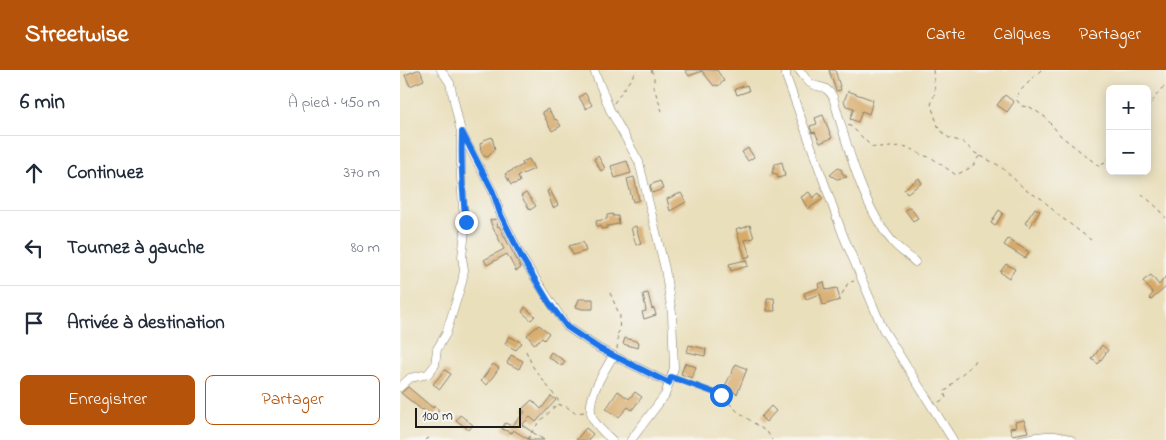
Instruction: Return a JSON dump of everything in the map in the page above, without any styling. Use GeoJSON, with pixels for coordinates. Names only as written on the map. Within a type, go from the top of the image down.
{"type":"FeatureCollection","features":[{"type":"Feature","properties":{"kind":"street"},"geometry":{"type":"LineString","coordinates":[[441,70],[450,83],[462,132],[493,192],[500,213],[522,258],[550,304],[571,330],[615,357],[670,380]]}},
{"type":"Feature","properties":{"kind":"street"},"geometry":{"type":"LineString","coordinates":[[594,70],[610,110],[639,162],[665,269],[672,313],[674,368],[665,394],[630,440]]}},
{"type":"Feature","properties":{"kind":"street"},"geometry":{"type":"LineString","coordinates":[[786,70],[786,76],[842,235],[883,329],[953,440]]}},
{"type":"Feature","properties":{"kind":"street"},"geometry":{"type":"LineString","coordinates":[[799,70],[810,84],[824,87],[834,97],[863,190],[876,217],[892,242],[915,262]]}},
{"type":"Feature","properties":{"kind":"street"},"geometry":{"type":"LineString","coordinates":[[400,386],[410,378],[428,374],[435,365],[437,349],[446,334],[462,282],[464,270],[462,257],[466,222],[461,177],[462,132]]}},
{"type":"Feature","properties":{"kind":"street"},"geometry":{"type":"LineString","coordinates":[[612,440],[593,419],[591,401],[615,357]]}},
{"type":"Feature","properties":{"kind":"street"},"geometry":{"type":"LineString","coordinates":[[1021,440],[1053,435],[1071,440]]}},
{"type":"Feature","properties":{"kind":"path"},"geometry":{"type":"LineString","coordinates":[[610,110],[637,70]]}},
{"type":"Feature","properties":{"kind":"path"},"geometry":{"type":"LineString","coordinates":[[652,70],[654,88],[662,111]]}},
{"type":"Feature","properties":{"kind":"path"},"geometry":{"type":"LineString","coordinates":[[933,70],[935,92],[931,105],[939,129],[949,138],[963,142],[975,153],[1000,166],[1031,194],[1042,199],[1057,214],[1091,240]]}},
{"type":"Feature","properties":{"kind":"path"},"geometry":{"type":"LineString","coordinates":[[1042,70],[1019,92],[1016,99],[1018,103],[1021,106],[1030,107],[1045,117],[1061,136],[1100,168],[1106,161]]}},
{"type":"Feature","properties":{"kind":"path"},"geometry":{"type":"LineString","coordinates":[[1151,103],[1161,89],[1166,86]]}},
{"type":"Feature","properties":{"kind":"path"},"geometry":{"type":"LineString","coordinates":[[841,122],[852,127],[872,147],[907,147],[932,158],[956,175],[972,167],[980,155]]}},
{"type":"Feature","properties":{"kind":"path"},"geometry":{"type":"LineString","coordinates":[[1142,194],[1166,218]]}},
{"type":"Feature","properties":{"kind":"path"},"geometry":{"type":"LineString","coordinates":[[842,294],[848,283],[860,276]]}},
{"type":"Feature","properties":{"kind":"path"},"geometry":{"type":"LineString","coordinates":[[610,293],[620,316],[619,332],[616,335],[618,339],[615,357]]}},
{"type":"Feature","properties":{"kind":"path"},"geometry":{"type":"LineString","coordinates":[[526,351],[533,367],[558,400],[544,420],[532,429],[528,440]]}},
{"type":"Feature","properties":{"kind":"path"},"geometry":{"type":"LineString","coordinates":[[932,406],[946,398],[944,390],[949,388],[953,380],[973,366],[976,358]]}},
{"type":"Feature","properties":{"kind":"path"},"geometry":{"type":"LineString","coordinates":[[670,380],[721,395],[737,411],[768,433],[772,440]]}},
{"type":"Feature","properties":{"kind":"path"},"geometry":{"type":"LineString","coordinates":[[557,404],[567,407],[575,413],[585,412],[593,419]]}},
{"type":"Feature","properties":{"kind":"path"},"geometry":{"type":"LineString","coordinates":[[426,440],[428,438],[432,440]]}},
{"type":"Feature","properties":{"kind":"building"},"geometry":{"type":"Polygon","coordinates":[[[420,70],[424,80],[410,86],[405,75],[420,70]]]}},
{"type":"Feature","properties":{"kind":"building"},"geometry":{"type":"Polygon","coordinates":[[[685,70],[717,70],[724,81],[718,86],[714,86],[702,71],[689,76],[685,70]]]}},
{"type":"Feature","properties":{"kind":"building"},"geometry":{"type":"Polygon","coordinates":[[[829,70],[835,70],[841,90],[836,91],[829,70]]]}},
{"type":"Feature","properties":{"kind":"building"},"geometry":{"type":"Polygon","coordinates":[[[747,85],[749,91],[737,95],[735,89],[747,85]]]}},
{"type":"Feature","properties":{"kind":"building"},"geometry":{"type":"Polygon","coordinates":[[[848,91],[873,100],[869,114],[862,111],[858,122],[850,119],[854,108],[846,106],[844,101],[848,91]]]}},
{"type":"Feature","properties":{"kind":"building"},"geometry":{"type":"Polygon","coordinates":[[[585,93],[592,105],[586,109],[579,97],[585,93]]]}},
{"type":"Feature","properties":{"kind":"building"},"geometry":{"type":"Polygon","coordinates":[[[1005,95],[1014,102],[1007,112],[997,105],[1005,95]]]}},
{"type":"Feature","properties":{"kind":"building"},"geometry":{"type":"Polygon","coordinates":[[[548,109],[561,126],[552,131],[542,112],[548,109]]]}},
{"type":"Feature","properties":{"kind":"building"},"geometry":{"type":"Polygon","coordinates":[[[823,115],[832,138],[820,143],[815,132],[812,133],[810,126],[817,124],[815,118],[823,115]]]}},
{"type":"Feature","properties":{"kind":"building"},"geometry":{"type":"Polygon","coordinates":[[[492,137],[495,149],[488,157],[484,156],[480,144],[492,137]]]}},
{"type":"Feature","properties":{"kind":"building"},"geometry":{"type":"Polygon","coordinates":[[[748,148],[754,157],[748,161],[742,152],[748,148]]]}},
{"type":"Feature","properties":{"kind":"building"},"geometry":{"type":"Polygon","coordinates":[[[598,156],[605,168],[601,171],[594,159],[598,156]]]}},
{"type":"Feature","properties":{"kind":"building"},"geometry":{"type":"Polygon","coordinates":[[[529,159],[534,169],[518,176],[520,182],[511,185],[505,174],[523,165],[522,162],[529,159]]]}},
{"type":"Feature","properties":{"kind":"building"},"geometry":{"type":"Polygon","coordinates":[[[627,161],[631,173],[615,178],[611,166],[627,161]]]}},
{"type":"Feature","properties":{"kind":"building"},"geometry":{"type":"Polygon","coordinates":[[[782,162],[785,176],[778,178],[777,174],[772,173],[775,164],[782,162]]]}},
{"type":"Feature","properties":{"kind":"building"},"geometry":{"type":"Polygon","coordinates":[[[838,168],[847,177],[837,179],[830,175],[838,168]]]}},
{"type":"Feature","properties":{"kind":"building"},"geometry":{"type":"Polygon","coordinates":[[[634,177],[639,200],[633,202],[627,179],[634,177]]]}},
{"type":"Feature","properties":{"kind":"building"},"geometry":{"type":"Polygon","coordinates":[[[919,178],[922,183],[907,193],[904,189],[919,178]]]}},
{"type":"Feature","properties":{"kind":"building"},"geometry":{"type":"Polygon","coordinates":[[[660,181],[663,189],[652,193],[650,185],[660,181]]]}},
{"type":"Feature","properties":{"kind":"building"},"geometry":{"type":"Polygon","coordinates":[[[550,190],[558,205],[553,208],[547,191],[550,190]]]}},
{"type":"Feature","properties":{"kind":"building"},"geometry":{"type":"Polygon","coordinates":[[[809,192],[813,198],[819,193],[823,199],[808,209],[801,197],[809,192]]]}},
{"type":"Feature","properties":{"kind":"building"},"geometry":{"type":"Polygon","coordinates":[[[526,193],[536,206],[530,210],[521,196],[526,193]]]}},
{"type":"Feature","properties":{"kind":"building"},"geometry":{"type":"Polygon","coordinates":[[[681,193],[686,202],[670,211],[667,199],[681,193]]]}},
{"type":"Feature","properties":{"kind":"building"},"geometry":{"type":"Polygon","coordinates":[[[910,207],[918,218],[913,221],[905,210],[910,207]]]}},
{"type":"Feature","properties":{"kind":"building"},"geometry":{"type":"Polygon","coordinates":[[[1035,208],[1040,211],[1030,227],[1025,223],[1035,208]]]}},
{"type":"Feature","properties":{"kind":"building"},"geometry":{"type":"Polygon","coordinates":[[[999,210],[1003,213],[995,226],[991,223],[999,210]]]}},
{"type":"Feature","properties":{"kind":"building"},"geometry":{"type":"Polygon","coordinates":[[[613,214],[613,216],[618,216],[619,224],[601,229],[600,226],[597,227],[596,221],[607,219],[607,215],[613,214]]]}},
{"type":"Feature","properties":{"kind":"building"},"geometry":{"type":"Polygon","coordinates":[[[496,219],[498,227],[521,268],[516,271],[507,254],[487,265],[484,260],[504,249],[490,220],[496,219]]]}},
{"type":"Feature","properties":{"kind":"building"},"geometry":{"type":"Polygon","coordinates":[[[750,225],[754,238],[745,240],[750,256],[745,258],[736,229],[750,225]]]}},
{"type":"Feature","properties":{"kind":"building"},"geometry":{"type":"Polygon","coordinates":[[[636,226],[641,244],[636,245],[631,228],[636,226]]]}},
{"type":"Feature","properties":{"kind":"building"},"geometry":{"type":"Polygon","coordinates":[[[1008,239],[1029,252],[1025,258],[1004,245],[1008,239]]]}},
{"type":"Feature","properties":{"kind":"building"},"geometry":{"type":"Polygon","coordinates":[[[583,242],[586,251],[573,255],[569,246],[583,242]]]}},
{"type":"Feature","properties":{"kind":"building"},"geometry":{"type":"Polygon","coordinates":[[[746,260],[748,266],[731,271],[729,264],[746,260]]]}},
{"type":"Feature","properties":{"kind":"building"},"geometry":{"type":"Polygon","coordinates":[[[1006,264],[1015,269],[1009,278],[1000,272],[1006,264]]]}},
{"type":"Feature","properties":{"kind":"building"},"geometry":{"type":"Polygon","coordinates":[[[1151,275],[1159,285],[1166,276],[1166,287],[1151,300],[1149,298],[1153,293],[1143,281],[1151,275]]]}},
{"type":"Feature","properties":{"kind":"building"},"geometry":{"type":"Polygon","coordinates":[[[824,282],[826,290],[837,288],[840,300],[823,305],[820,294],[806,299],[804,293],[819,288],[818,284],[824,282]]]}},
{"type":"Feature","properties":{"kind":"building"},"geometry":{"type":"Polygon","coordinates":[[[648,293],[652,309],[654,308],[656,315],[644,319],[642,312],[646,311],[643,294],[648,293]]]}},
{"type":"Feature","properties":{"kind":"building"},"geometry":{"type":"Polygon","coordinates":[[[767,298],[774,298],[775,311],[767,311],[767,298]]]}},
{"type":"Feature","properties":{"kind":"building"},"geometry":{"type":"Polygon","coordinates":[[[579,299],[593,299],[593,309],[576,307],[579,299]]]}},
{"type":"Feature","properties":{"kind":"building"},"geometry":{"type":"Polygon","coordinates":[[[525,307],[535,316],[531,320],[522,312],[525,307]]]}},
{"type":"Feature","properties":{"kind":"building"},"geometry":{"type":"Polygon","coordinates":[[[539,325],[549,333],[544,340],[542,338],[534,344],[527,335],[539,325]]]}},
{"type":"Feature","properties":{"kind":"building"},"geometry":{"type":"Polygon","coordinates":[[[509,336],[522,343],[516,350],[505,344],[509,336]]]}},
{"type":"Feature","properties":{"kind":"building"},"geometry":{"type":"Polygon","coordinates":[[[625,338],[639,342],[638,348],[623,344],[625,338]]]}},
{"type":"Feature","properties":{"kind":"building"},"geometry":{"type":"Polygon","coordinates":[[[689,345],[706,349],[705,356],[687,352],[689,345]]]}},
{"type":"Feature","properties":{"kind":"building"},"geometry":{"type":"Polygon","coordinates":[[[1102,345],[1108,350],[1098,364],[1092,359],[1102,345]]]}},
{"type":"Feature","properties":{"kind":"building"},"geometry":{"type":"Polygon","coordinates":[[[551,352],[565,361],[562,366],[548,357],[551,352]]]}},
{"type":"Feature","properties":{"kind":"building"},"geometry":{"type":"Polygon","coordinates":[[[511,355],[523,361],[519,369],[507,363],[511,355]]]}},
{"type":"Feature","properties":{"kind":"building"},"geometry":{"type":"Polygon","coordinates":[[[685,363],[696,367],[692,378],[681,374],[685,363]]]}},
{"type":"Feature","properties":{"kind":"building"},"geometry":{"type":"Polygon","coordinates":[[[493,364],[499,368],[487,385],[481,381],[493,364]]]}},
{"type":"Feature","properties":{"kind":"building"},"geometry":{"type":"Polygon","coordinates":[[[736,364],[747,369],[737,394],[730,390],[729,393],[723,390],[736,364]]]}},
{"type":"Feature","properties":{"kind":"building"},"geometry":{"type":"Polygon","coordinates":[[[445,370],[451,374],[440,389],[433,384],[445,370]]]}},
{"type":"Feature","properties":{"kind":"building"},"geometry":{"type":"Polygon","coordinates":[[[408,387],[433,408],[434,406],[439,410],[434,417],[401,393],[408,387]]]}},
{"type":"Feature","properties":{"kind":"building"},"geometry":{"type":"Polygon","coordinates":[[[618,391],[629,399],[635,392],[642,397],[632,410],[628,407],[619,417],[606,409],[618,391]]]}},
{"type":"Feature","properties":{"kind":"building"},"geometry":{"type":"Polygon","coordinates":[[[551,396],[556,400],[536,422],[530,417],[522,425],[544,440],[530,440],[513,430],[512,433],[502,429],[505,423],[512,426],[525,412],[522,409],[532,400],[541,409],[551,396]]]}},
{"type":"Feature","properties":{"kind":"building"},"geometry":{"type":"Polygon","coordinates":[[[771,406],[776,411],[766,422],[761,417],[771,406]]]}},
{"type":"Feature","properties":{"kind":"building"},"geometry":{"type":"Polygon","coordinates":[[[460,415],[473,425],[469,430],[456,420],[460,415]]]}},
{"type":"Feature","properties":{"kind":"building"},"geometry":{"type":"Polygon","coordinates":[[[1024,420],[1028,432],[1012,435],[1010,428],[1016,427],[1015,422],[1024,420]]]}},
{"type":"Feature","properties":{"kind":"building"},"geometry":{"type":"Polygon","coordinates":[[[586,428],[593,434],[588,440],[576,440],[586,428]]]}},
{"type":"Feature","properties":{"kind":"route"},"geometry":{"type":"LineString","coordinates":[[466,222],[461,177],[462,132],[493,192],[500,213],[522,258],[550,304],[567,327],[600,349],[669,383],[671,377],[721,395]]}}]}
